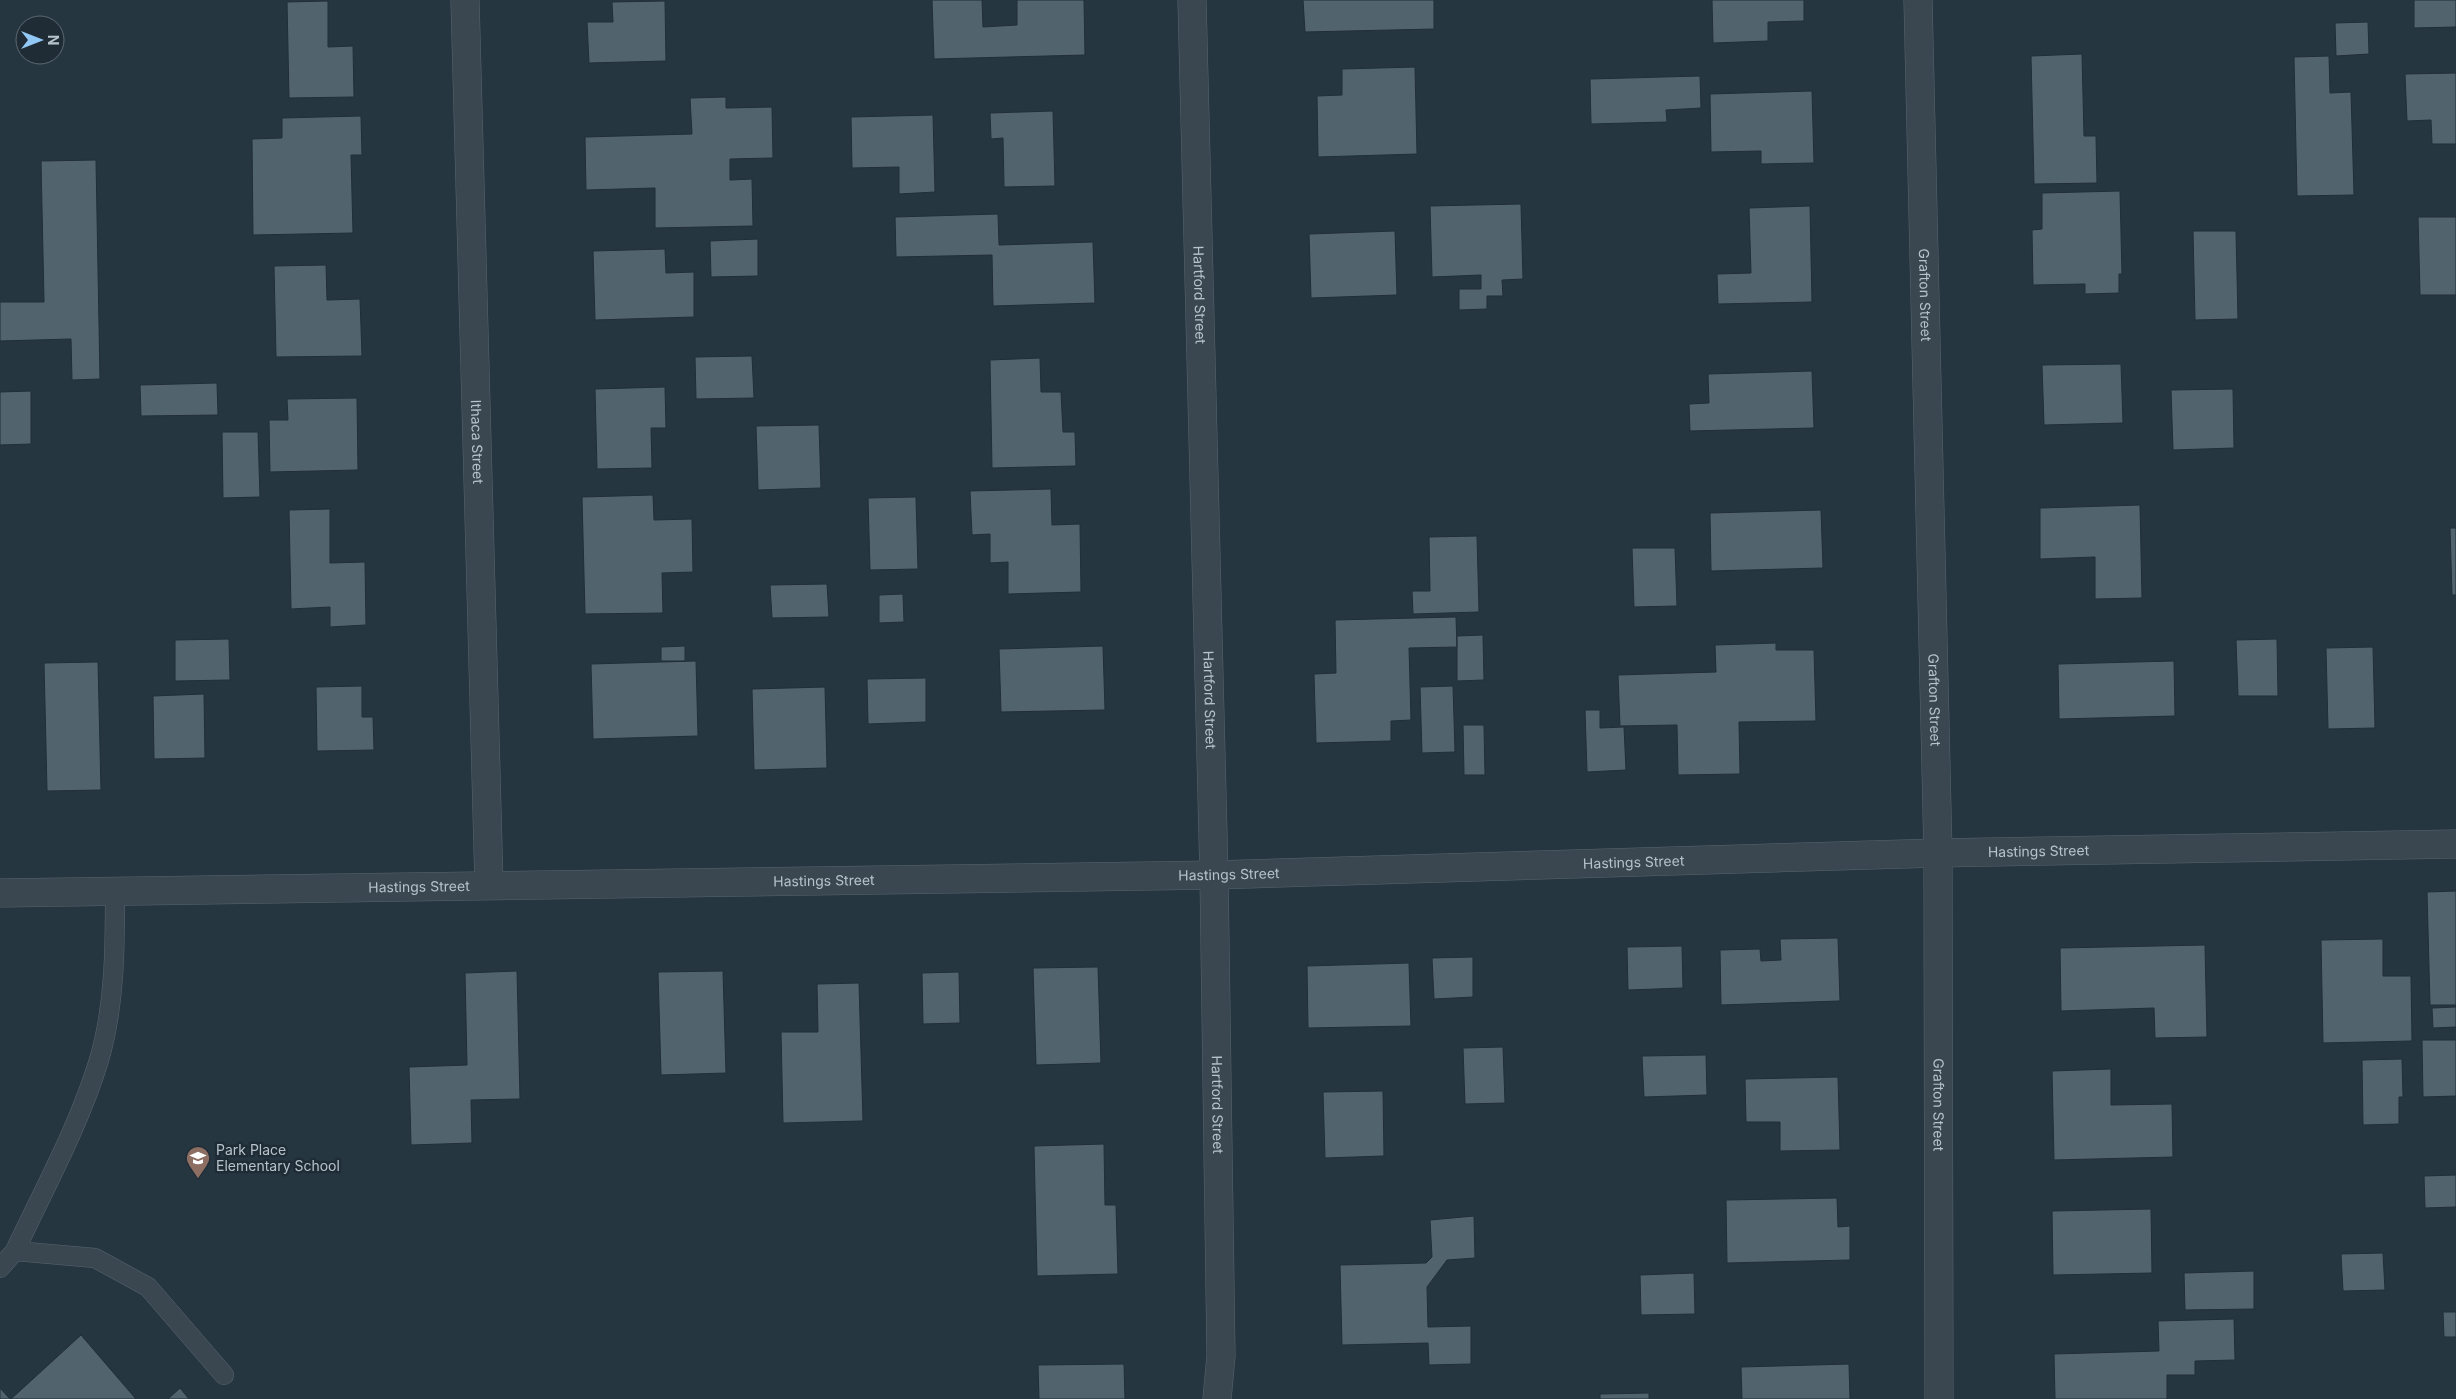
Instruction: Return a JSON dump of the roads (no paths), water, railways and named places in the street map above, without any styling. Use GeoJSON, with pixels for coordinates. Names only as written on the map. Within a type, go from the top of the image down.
{"type":"FeatureCollection","features":[{"type":"Feature","properties":{"kind":"street","name":"Ithaca Street"},"geometry":{"type":"LineString","coordinates":[[465,0],[489,885]]}},
{"type":"Feature","properties":{"kind":"street","name":"Hartford Street"},"geometry":{"type":"LineString","coordinates":[[1192,0],[1214,875],[1221,1356],[1217,1399]]}},
{"type":"Feature","properties":{"kind":"street","name":"Grafton Street"},"geometry":{"type":"LineString","coordinates":[[1918,0],[1938,854],[1939,1399]]}},
{"type":"Feature","properties":{"kind":"street","name":"Hastings Street"},"geometry":{"type":"LineString","coordinates":[[0,893],[1214,875],[1938,854],[2456,844]]}},
{"type":"Feature","properties":{"kind":"lane"},"geometry":{"type":"LineString","coordinates":[[0,1268],[15,1251],[82,1106],[99,1060],[109,1014],[115,937],[115,891]]}},
{"type":"Feature","properties":{"kind":"lane"},"geometry":{"type":"LineString","coordinates":[[15,1251],[95,1258],[148,1288],[224,1375]]}},
{"type":"Feature","properties":{"kind":"place","name":"Park Place Elementary School"},"geometry":{"type":"Point","coordinates":[198,1179]}}]}
